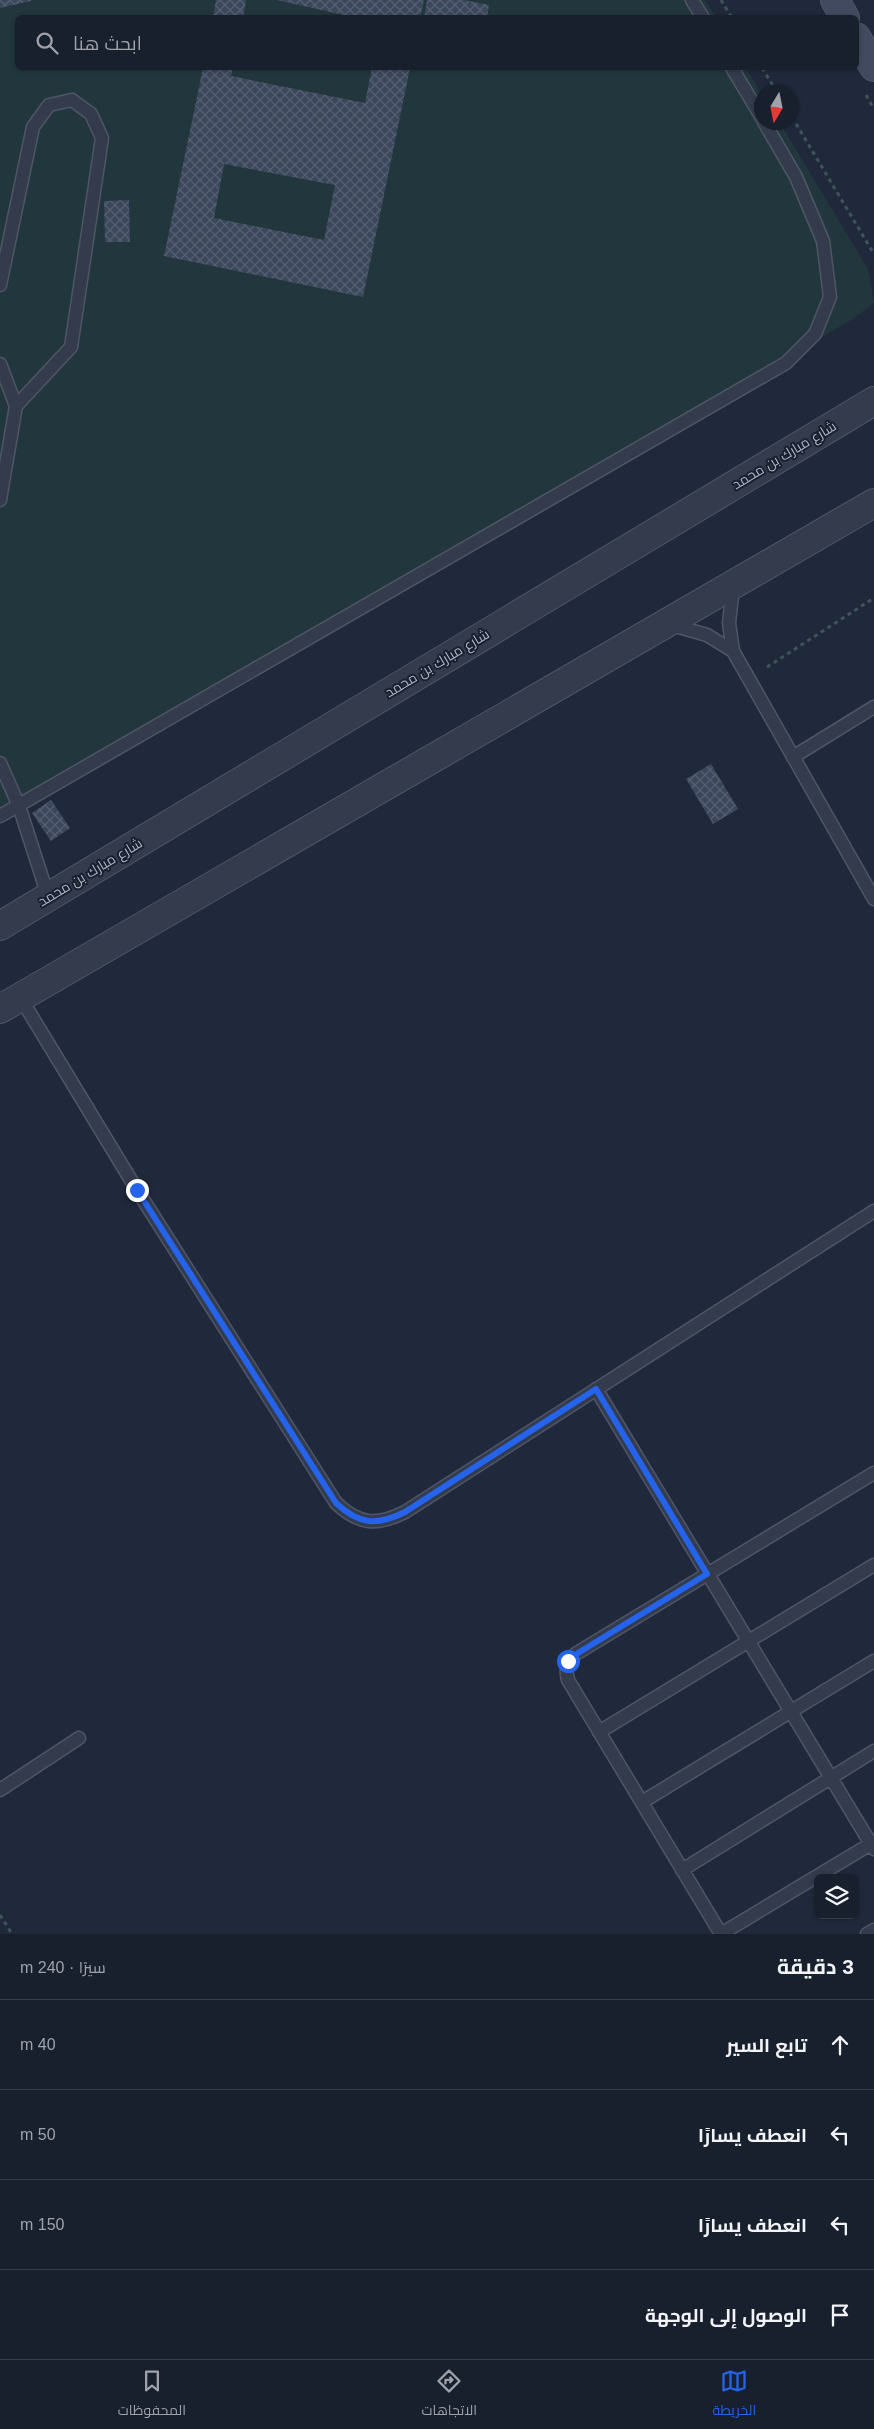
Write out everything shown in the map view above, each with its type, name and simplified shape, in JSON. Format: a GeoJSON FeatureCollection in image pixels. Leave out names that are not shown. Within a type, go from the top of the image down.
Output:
{"type":"FeatureCollection","features":[{"type":"Feature","properties":{"kind":"main road"},"geometry":{"type":"LineString","coordinates":[[835,0],[843,15]]}},
{"type":"Feature","properties":{"kind":"main road"},"geometry":{"type":"LineString","coordinates":[[859,42],[874,67]]}},
{"type":"Feature","properties":{"kind":"street","name":"شارع مبارك بن محمد"},"geometry":{"type":"LineString","coordinates":[[0,926],[874,401]]}},
{"type":"Feature","properties":{"kind":"street"},"geometry":{"type":"LineString","coordinates":[[10,1003],[874,502]]}},
{"type":"Feature","properties":{"kind":"lane"},"geometry":{"type":"LineString","coordinates":[[692,0],[700,15]]}},
{"type":"Feature","properties":{"kind":"lane"},"geometry":{"type":"LineString","coordinates":[[733,70],[754,105]]}},
{"type":"Feature","properties":{"kind":"lane"},"geometry":{"type":"LineString","coordinates":[[0,285],[34,128],[49,105],[72,100],[91,114],[102,138],[71,347],[16,406]]}},
{"type":"Feature","properties":{"kind":"lane"},"geometry":{"type":"LineString","coordinates":[[0,816],[786,363],[815,334],[830,297],[823,241],[796,177],[769,130]]}},
{"type":"Feature","properties":{"kind":"lane"},"geometry":{"type":"LineString","coordinates":[[0,364],[16,406],[0,500]]}},
{"type":"Feature","properties":{"kind":"lane"},"geometry":{"type":"LineString","coordinates":[[733,651],[729,623],[735,582]]}},
{"type":"Feature","properties":{"kind":"lane"},"geometry":{"type":"LineString","coordinates":[[663,624],[693,629],[720,641],[733,651],[874,899]]}},
{"type":"Feature","properties":{"kind":"lane"},"geometry":{"type":"LineString","coordinates":[[793,757],[874,707]]}},
{"type":"Feature","properties":{"kind":"lane"},"geometry":{"type":"LineString","coordinates":[[0,763],[19,806],[48,896]]}},
{"type":"Feature","properties":{"kind":"lane"},"geometry":{"type":"LineString","coordinates":[[10,1003],[137,1190],[336,1503],[347,1514],[361,1520],[376,1522],[391,1519],[874,1212]]}},
{"type":"Feature","properties":{"kind":"lane"},"geometry":{"type":"LineString","coordinates":[[596,1389],[707,1574],[873,1845],[721,1934],[568,1680],[566,1674],[568,1661],[578,1653],[707,1574],[874,1473]]}},
{"type":"Feature","properties":{"kind":"lane"},"geometry":{"type":"LineString","coordinates":[[599,1732],[874,1565]]}},
{"type":"Feature","properties":{"kind":"lane"},"geometry":{"type":"LineString","coordinates":[[642,1802],[874,1661]]}},
{"type":"Feature","properties":{"kind":"lane"},"geometry":{"type":"LineString","coordinates":[[0,1790],[79,1738]]}},
{"type":"Feature","properties":{"kind":"lane"},"geometry":{"type":"LineString","coordinates":[[682,1870],[874,1751]]}},
{"type":"Feature","properties":{"kind":"lane"},"geometry":{"type":"LineString","coordinates":[[867,1934],[874,1930]]}},
{"type":"Feature","properties":{"kind":"path"},"geometry":{"type":"LineString","coordinates":[[721,0],[730,15]]}},
{"type":"Feature","properties":{"kind":"path"},"geometry":{"type":"LineString","coordinates":[[763,70],[773,85]]}},
{"type":"Feature","properties":{"kind":"path"},"geometry":{"type":"LineString","coordinates":[[799,129],[874,254]]}},
{"type":"Feature","properties":{"kind":"path"},"geometry":{"type":"LineString","coordinates":[[749,678],[874,598]]}},
{"type":"Feature","properties":{"kind":"path"},"geometry":{"type":"LineString","coordinates":[[0,1915],[12,1934]]}},
{"type":"Feature","properties":{"kind":"green space"},"geometry":{"type":"Polygon","coordinates":[[[0,0],[705,0],[715,15],[15,15],[15,70],[747,70],[756,85],[754,85],[754,130],[784,130],[868,269],[874,303],[851,320],[0,814],[0,0]]]}},
{"type":"Feature","properties":{"kind":"building"},"geometry":{"type":"Polygon","coordinates":[[[0,0],[31,0],[31,1],[0,8],[0,0]]]}},
{"type":"Feature","properties":{"kind":"building"},"geometry":{"type":"Polygon","coordinates":[[[216,0],[246,0],[244,15],[214,15],[216,0]]]}},
{"type":"Feature","properties":{"kind":"building"},"geometry":{"type":"Polygon","coordinates":[[[277,0],[424,0],[421,15],[344,15],[277,0]]]}},
{"type":"Feature","properties":{"kind":"building"},"geometry":{"type":"Polygon","coordinates":[[[427,0],[464,0],[489,5],[487,15],[424,15],[427,0]]]}},
{"type":"Feature","properties":{"kind":"building"},"geometry":{"type":"Polygon","coordinates":[[[203,70],[232,70],[231,76],[365,103],[372,70],[410,70],[363,297],[164,256],[203,70]],[[224,164],[214,218],[324,240],[335,185],[224,164]]]}},
{"type":"Feature","properties":{"kind":"building"},"geometry":{"type":"Polygon","coordinates":[[[129,200],[130,242],[105,242],[104,201],[129,200]]]}},
{"type":"Feature","properties":{"kind":"building"},"geometry":{"type":"Polygon","coordinates":[[[711,764],[738,809],[713,824],[686,779],[711,764]]]}},
{"type":"Feature","properties":{"kind":"building"},"geometry":{"type":"Polygon","coordinates":[[[51,800],[70,828],[51,841],[32,813],[51,800]]]}},
{"type":"Feature","properties":{"kind":"route"},"geometry":{"type":"LineString","coordinates":[[137,1190],[336,1503],[347,1514],[361,1520],[376,1522],[391,1519],[405,1512],[596,1389],[707,1574],[572,1656],[568,1661]]}}]}
